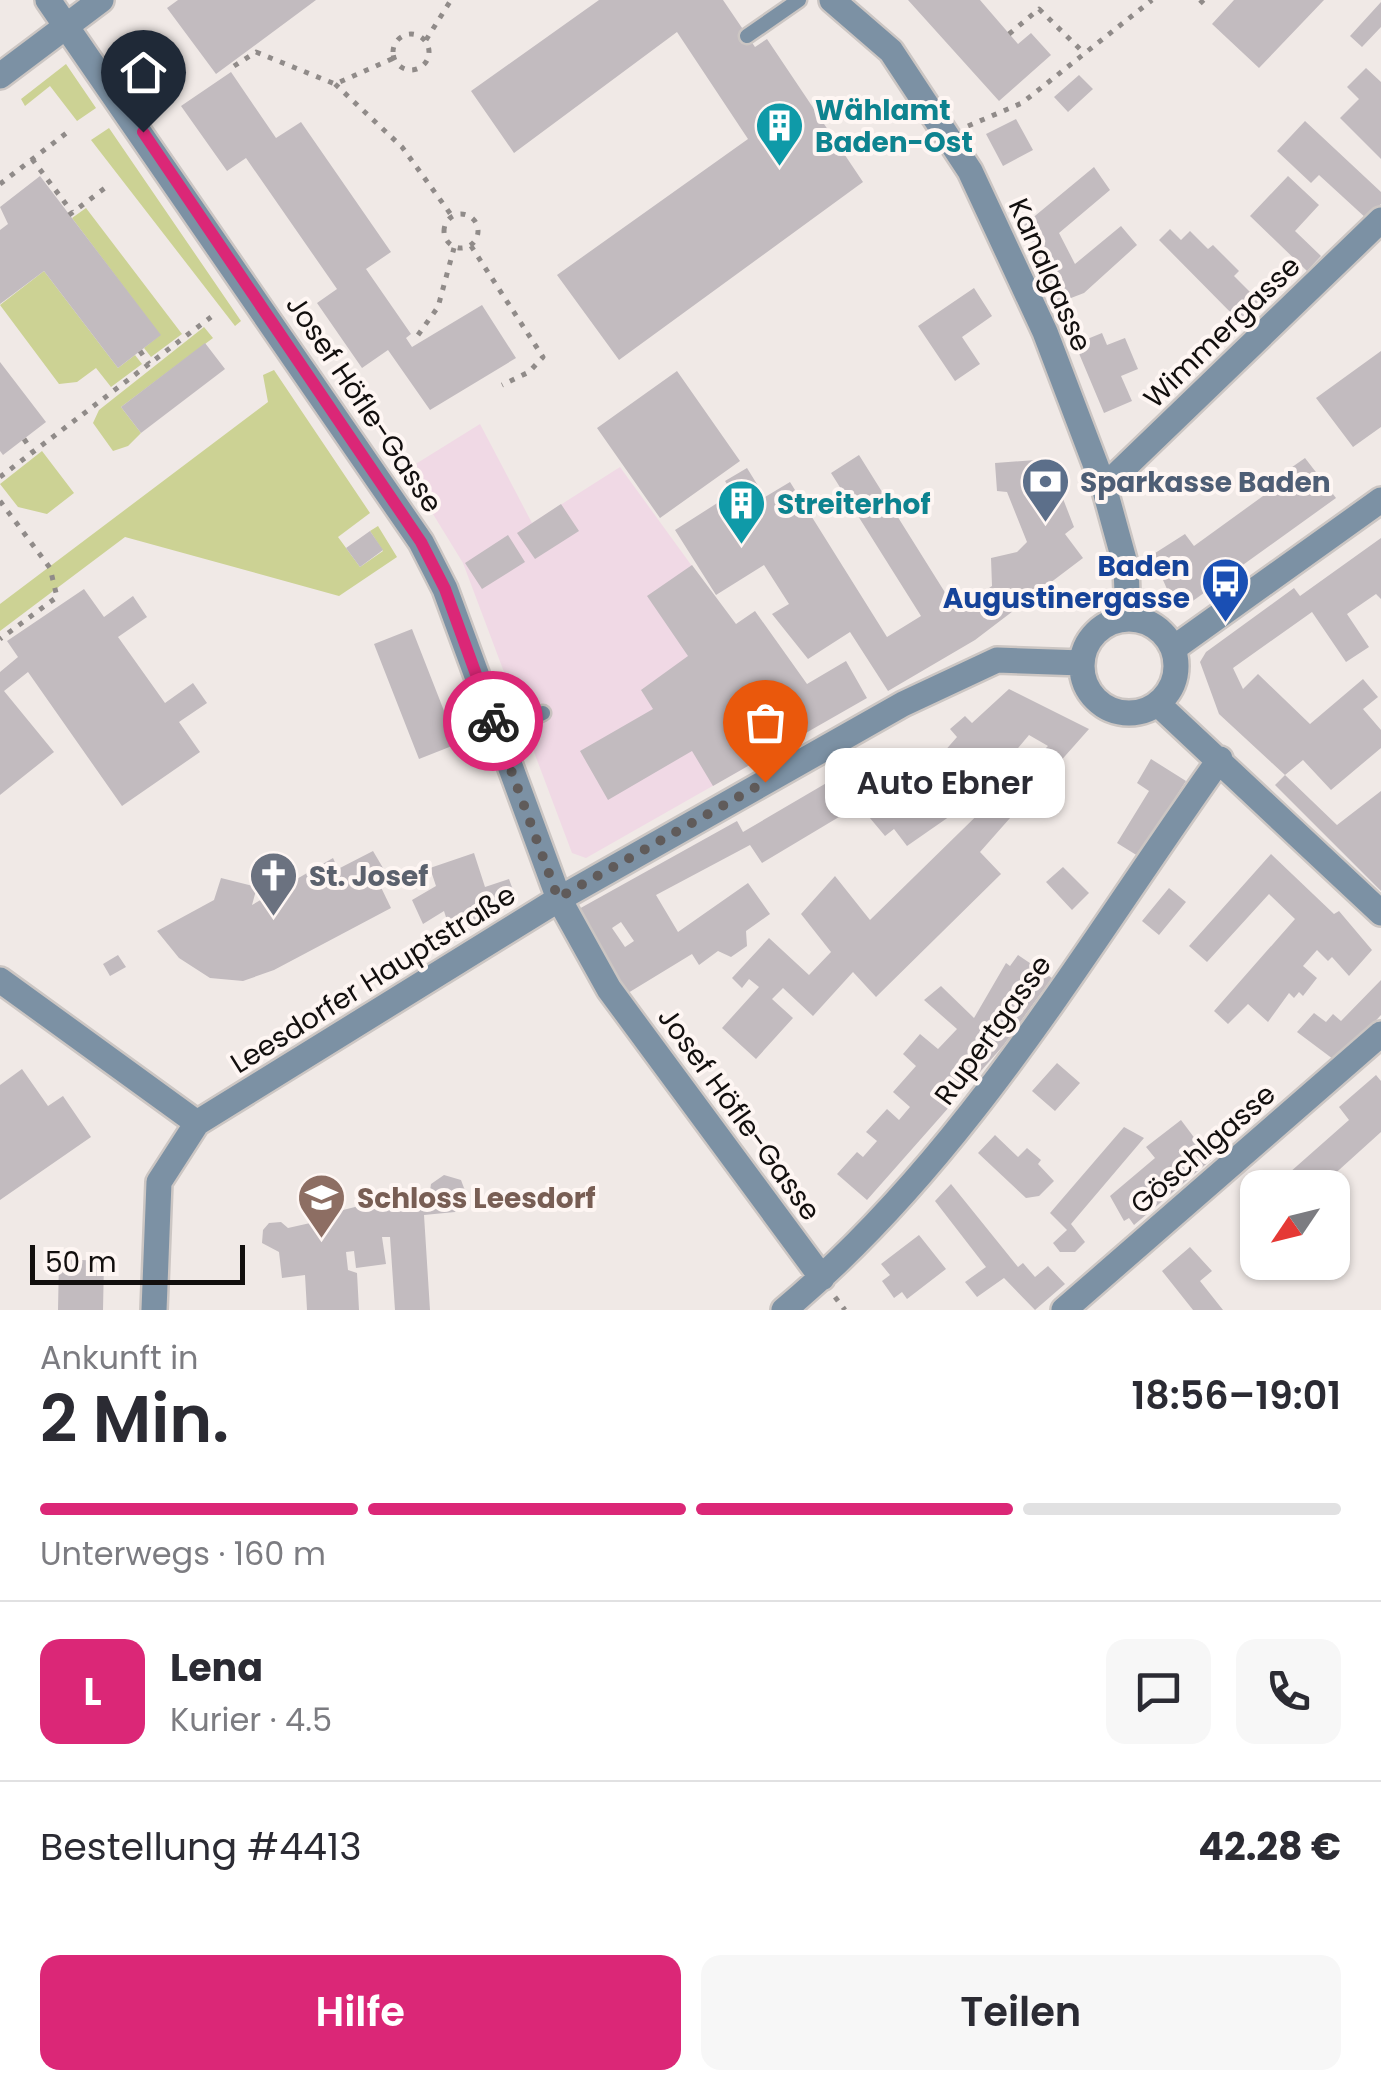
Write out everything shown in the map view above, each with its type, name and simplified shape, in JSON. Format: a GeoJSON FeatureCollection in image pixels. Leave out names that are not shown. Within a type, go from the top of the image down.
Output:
{"type":"FeatureCollection","features":[{"type":"Feature","properties":{"kind":"street","name":"Josef Höfle-Gasse"},"geometry":{"type":"LineString","coordinates":[[48,0],[421,542],[445,589],[558,898],[610,989],[822,1278]]}},
{"type":"Feature","properties":{"kind":"street"},"geometry":{"type":"LineString","coordinates":[[0,76],[101,0]]}},
{"type":"Feature","properties":{"kind":"street","name":"Kanalgasse"},"geometry":{"type":"LineString","coordinates":[[832,0],[891,51],[970,171],[1045,332],[1104,487],[1126,567],[1128,618]]}},
{"type":"Feature","properties":{"kind":"street","name":"Wimmergasse"},"geometry":{"type":"LineString","coordinates":[[1104,487],[1381,220]]}},
{"type":"Feature","properties":{"kind":"street"},"geometry":{"type":"LineString","coordinates":[[1174,648],[1381,500]]}},
{"type":"Feature","properties":{"kind":"street"},"geometry":{"type":"LineString","coordinates":[[1128,618],[1154,625],[1174,648],[1176,680],[1159,705],[1140,713],[1116,712],[1088,692],[1082,663],[1086,645],[1102,627],[1128,618]]}},
{"type":"Feature","properties":{"kind":"street","name":"Leesdorfer Hauptstraße"},"geometry":{"type":"LineString","coordinates":[[154,1310],[160,1182],[197,1123],[558,898],[903,704],[997,660],[1082,663]]}},
{"type":"Feature","properties":{"kind":"street"},"geometry":{"type":"LineString","coordinates":[[1159,705],[1381,913]]}},
{"type":"Feature","properties":{"kind":"street","name":"Rupertgasse"},"geometry":{"type":"LineString","coordinates":[[784,1310],[822,1278],[899,1199],[1006,1069],[1220,760]]}},
{"type":"Feature","properties":{"kind":"street"},"geometry":{"type":"LineString","coordinates":[[0,980],[197,1123]]}},
{"type":"Feature","properties":{"kind":"street","name":"Göschlgasse"},"geometry":{"type":"LineString","coordinates":[[1064,1310],[1381,1034]]}},
{"type":"Feature","properties":{"kind":"lane"},"geometry":{"type":"LineString","coordinates":[[747,36],[799,0]]}},
{"type":"Feature","properties":{"kind":"lane"},"geometry":{"type":"LineString","coordinates":[[498,734],[543,712]]}},
{"type":"Feature","properties":{"kind":"path"},"geometry":{"type":"LineString","coordinates":[[394,58],[408,70],[420,68],[428,58],[425,41],[451,0]]}},
{"type":"Feature","properties":{"kind":"path"},"geometry":{"type":"LineString","coordinates":[[946,134],[1022,103],[1152,0]]}},
{"type":"Feature","properties":{"kind":"path"},"geometry":{"type":"LineString","coordinates":[[1200,0],[1204,4],[1208,0]]}},
{"type":"Feature","properties":{"kind":"path"},"geometry":{"type":"LineString","coordinates":[[1009,34],[1040,8],[1084,54]]}},
{"type":"Feature","properties":{"kind":"path"},"geometry":{"type":"LineString","coordinates":[[394,58],[396,42],[405,35],[425,41]]}},
{"type":"Feature","properties":{"kind":"path"},"geometry":{"type":"LineString","coordinates":[[234,66],[256,52],[335,84],[402,147],[452,216]]}},
{"type":"Feature","properties":{"kind":"path"},"geometry":{"type":"LineString","coordinates":[[335,84],[394,58]]}},
{"type":"Feature","properties":{"kind":"path"},"geometry":{"type":"LineString","coordinates":[[0,184],[69,131]]}},
{"type":"Feature","properties":{"kind":"path"},"geometry":{"type":"LineString","coordinates":[[32,160],[71,214],[109,185]]}},
{"type":"Feature","properties":{"kind":"path"},"geometry":{"type":"LineString","coordinates":[[452,216],[464,214],[474,220],[479,231],[471,246]]}},
{"type":"Feature","properties":{"kind":"path"},"geometry":{"type":"LineString","coordinates":[[418,336],[438,307],[454,248],[444,230],[452,216]]}},
{"type":"Feature","properties":{"kind":"path"},"geometry":{"type":"LineString","coordinates":[[454,248],[471,246]]}},
{"type":"Feature","properties":{"kind":"path"},"geometry":{"type":"LineString","coordinates":[[471,246],[543,357],[529,372],[502,385]]}},
{"type":"Feature","properties":{"kind":"path"},"geometry":{"type":"LineString","coordinates":[[0,477],[211,317]]}},
{"type":"Feature","properties":{"kind":"path"},"geometry":{"type":"LineString","coordinates":[[140,351],[149,364]]}},
{"type":"Feature","properties":{"kind":"path"},"geometry":{"type":"LineString","coordinates":[[24,439],[33,452]]}},
{"type":"Feature","properties":{"kind":"path"},"geometry":{"type":"LineString","coordinates":[[0,501],[50,568],[58,598],[0,639]]}},
{"type":"Feature","properties":{"kind":"shaded area"},"geometry":{"type":"Polygon","coordinates":[[[480,424],[532,523],[620,467],[811,730],[586,858],[572,853],[463,563],[406,470],[480,424]]]}},
{"type":"Feature","properties":{"kind":"green space"},"geometry":{"type":"Polygon","coordinates":[[[66,64],[96,108],[77,121],[50,86],[25,106],[21,99],[66,64]]]}},
{"type":"Feature","properties":{"kind":"green space"},"geometry":{"type":"Polygon","coordinates":[[[109,128],[241,321],[235,326],[91,140],[109,128]]]}},
{"type":"Feature","properties":{"kind":"green space"},"geometry":{"type":"Polygon","coordinates":[[[86,208],[182,334],[151,357],[144,348],[160,335],[72,218],[86,208]]]}},
{"type":"Feature","properties":{"kind":"green space"},"geometry":{"type":"Polygon","coordinates":[[[44,271],[118,368],[135,355],[142,364],[111,387],[96,368],[77,382],[59,384],[0,305],[44,271]]]}},
{"type":"Feature","properties":{"kind":"green space"},"geometry":{"type":"Polygon","coordinates":[[[204,327],[213,338],[121,407],[141,433],[128,446],[113,451],[93,423],[99,410],[204,327]]]}},
{"type":"Feature","properties":{"kind":"green space"},"geometry":{"type":"Polygon","coordinates":[[[274,370],[370,513],[338,537],[360,567],[383,551],[370,531],[378,526],[397,557],[339,596],[125,537],[0,631],[0,604],[268,402],[263,375],[274,370]]]}},
{"type":"Feature","properties":{"kind":"green space"},"geometry":{"type":"Polygon","coordinates":[[[42,451],[74,493],[47,514],[18,507],[0,484],[42,451]]]}},
{"type":"Feature","properties":{"kind":"building"},"geometry":{"type":"Polygon","coordinates":[[[178,0],[316,0],[216,74],[167,8],[178,0]]]}},
{"type":"Feature","properties":{"kind":"building","name":"Wählamt Baden-Ost"},"geometry":{"type":"Polygon","coordinates":[[[599,0],[723,0],[755,47],[767,39],[863,182],[619,360],[557,275],[748,139],[677,32],[514,153],[471,91],[599,0]]]}},
{"type":"Feature","properties":{"kind":"building"},"geometry":{"type":"Polygon","coordinates":[[[908,0],[980,0],[1018,44],[1031,33],[1051,55],[999,101],[908,0]]]}},
{"type":"Feature","properties":{"kind":"building"},"geometry":{"type":"Polygon","coordinates":[[[1234,0],[1324,0],[1259,68],[1212,24],[1234,0]]]}},
{"type":"Feature","properties":{"kind":"building"},"geometry":{"type":"Polygon","coordinates":[[[1381,2],[1381,27],[1362,47],[1350,36],[1381,2]]]}},
{"type":"Feature","properties":{"kind":"building"},"geometry":{"type":"Polygon","coordinates":[[[1366,68],[1381,82],[1381,159],[1340,118],[1359,99],[1347,87],[1366,68]]]}},
{"type":"Feature","properties":{"kind":"building"},"geometry":{"type":"Polygon","coordinates":[[[231,72],[276,138],[301,122],[391,252],[366,269],[411,334],[406,338],[412,347],[482,305],[516,358],[430,410],[388,350],[362,368],[317,303],[337,289],[246,158],[227,171],[181,106],[231,72]]]}},
{"type":"Feature","properties":{"kind":"building"},"geometry":{"type":"Polygon","coordinates":[[[1079,75],[1093,89],[1068,112],[1054,97],[1079,75]]]}},
{"type":"Feature","properties":{"kind":"building"},"geometry":{"type":"Polygon","coordinates":[[[1016,119],[1033,150],[1003,166],[986,134],[1016,119]]]}},
{"type":"Feature","properties":{"kind":"building"},"geometry":{"type":"Polygon","coordinates":[[[1305,121],[1381,192],[1381,204],[1367,219],[1319,175],[1311,183],[1277,151],[1305,121]]]}},
{"type":"Feature","properties":{"kind":"building"},"geometry":{"type":"Polygon","coordinates":[[[1094,167],[1110,190],[1059,233],[1075,264],[1121,226],[1137,245],[1084,293],[1058,303],[1024,225],[1094,167]]]}},
{"type":"Feature","properties":{"kind":"building"},"geometry":{"type":"Polygon","coordinates":[[[40,176],[161,335],[118,368],[44,271],[0,304],[0,230],[8,224],[0,207],[40,176]]]}},
{"type":"Feature","properties":{"kind":"building"},"geometry":{"type":"Polygon","coordinates":[[[1288,176],[1319,205],[1295,231],[1321,256],[1307,271],[1250,216],[1288,176]]]}},
{"type":"Feature","properties":{"kind":"building"},"geometry":{"type":"Polygon","coordinates":[[[1170,229],[1181,240],[1190,231],[1208,249],[1213,245],[1239,271],[1234,276],[1262,304],[1242,324],[1159,240],[1170,229]]]}},
{"type":"Feature","properties":{"kind":"building"},"geometry":{"type":"Polygon","coordinates":[[[974,288],[992,316],[962,337],[980,364],[955,381],[918,326],[974,288]]]}},
{"type":"Feature","properties":{"kind":"building"},"geometry":{"type":"Polygon","coordinates":[[[1102,333],[1107,345],[1125,338],[1138,369],[1121,376],[1132,401],[1104,413],[1075,344],[1102,333]]]}},
{"type":"Feature","properties":{"kind":"building"},"geometry":{"type":"Polygon","coordinates":[[[205,343],[225,369],[141,433],[121,407],[205,343]]]}},
{"type":"Feature","properties":{"kind":"building"},"geometry":{"type":"Polygon","coordinates":[[[1381,351],[1381,427],[1353,447],[1316,398],[1381,351]]]}},
{"type":"Feature","properties":{"kind":"building"},"geometry":{"type":"Polygon","coordinates":[[[0,362],[46,422],[3,455],[0,451],[0,362]]]}},
{"type":"Feature","properties":{"kind":"building"},"geometry":{"type":"Polygon","coordinates":[[[677,371],[740,461],[660,518],[597,428],[677,371]]]}},
{"type":"Feature","properties":{"kind":"building"},"geometry":{"type":"Polygon","coordinates":[[[859,455],[956,610],[992,586],[991,558],[1017,552],[1027,542],[1007,492],[997,491],[995,463],[1048,459],[1049,492],[1060,491],[1074,527],[1065,534],[1083,558],[975,640],[888,691],[850,632],[808,659],[772,614],[789,604],[764,565],[716,595],[675,530],[733,493],[725,481],[747,468],[765,497],[790,482],[887,637],[921,616],[831,473],[859,455]]]}},
{"type":"Feature","properties":{"kind":"building"},"geometry":{"type":"Polygon","coordinates":[[[1305,458],[1336,498],[1183,608],[1174,605],[1152,555],[1185,534],[1194,546],[1281,483],[1278,477],[1305,458]]]}},
{"type":"Feature","properties":{"kind":"building"},"geometry":{"type":"Polygon","coordinates":[[[561,504],[579,531],[535,559],[517,533],[561,504]]]}},
{"type":"Feature","properties":{"kind":"building"},"geometry":{"type":"Polygon","coordinates":[[[370,531],[383,550],[360,567],[346,548],[370,531]]]}},
{"type":"Feature","properties":{"kind":"building"},"geometry":{"type":"Polygon","coordinates":[[[508,535],[525,562],[482,589],[465,563],[508,535]]]}},
{"type":"Feature","properties":{"kind":"building"},"geometry":{"type":"Polygon","coordinates":[[[1381,538],[1381,599],[1376,594],[1347,614],[1369,647],[1346,662],[1312,612],[1233,668],[1243,689],[1258,674],[1310,724],[1363,679],[1378,697],[1363,709],[1381,730],[1381,748],[1331,790],[1303,760],[1285,775],[1219,714],[1200,662],[1206,652],[1294,588],[1300,596],[1381,538]]]}},
{"type":"Feature","properties":{"kind":"building"},"geometry":{"type":"Polygon","coordinates":[[[692,565],[736,624],[755,611],[807,684],[846,661],[867,698],[713,786],[692,751],[608,800],[580,751],[653,709],[641,690],[688,656],[647,596],[692,565]]]}},
{"type":"Feature","properties":{"kind":"building"},"geometry":{"type":"Polygon","coordinates":[[[84,589],[104,617],[133,596],[147,617],[118,637],[165,703],[193,683],[207,703],[179,722],[200,752],[122,806],[28,672],[4,691],[54,752],[0,795],[0,672],[18,657],[7,641],[84,589]]]}},
{"type":"Feature","properties":{"kind":"building"},"geometry":{"type":"Polygon","coordinates":[[[412,629],[457,744],[419,759],[374,644],[412,629]]]}},
{"type":"Feature","properties":{"kind":"building"},"geometry":{"type":"Polygon","coordinates":[[[1009,689],[1089,729],[980,852],[1001,874],[876,997],[853,972],[813,1016],[783,988],[772,999],[793,1018],[756,1059],[722,1028],[759,987],[749,979],[742,988],[732,978],[769,938],[809,975],[831,952],[801,914],[835,876],[870,920],[1048,746],[1029,735],[976,798],[907,846],[894,829],[885,836],[859,805],[762,863],[750,845],[656,895],[678,932],[748,883],[770,914],[746,931],[747,946],[731,957],[718,951],[699,965],[692,954],[628,993],[577,910],[737,821],[743,832],[876,754],[897,787],[943,753],[957,737],[950,729],[965,716],[972,723],[1009,689]],[[621,922],[612,928],[625,947],[634,941],[621,922]]]}},
{"type":"Feature","properties":{"kind":"building"},"geometry":{"type":"Polygon","coordinates":[[[1151,759],[1186,781],[1138,856],[1117,843],[1149,791],[1137,783],[1151,759]]]}},
{"type":"Feature","properties":{"kind":"building"},"geometry":{"type":"Polygon","coordinates":[[[1285,775],[1337,825],[1381,791],[1381,891],[1275,785],[1285,775]]]}},
{"type":"Feature","properties":{"kind":"building","name":"St. Josef"},"geometry":{"type":"Polygon","coordinates":[[[373,851],[386,873],[377,879],[391,908],[274,970],[243,981],[210,978],[179,958],[157,931],[214,900],[221,878],[257,887],[252,905],[333,858],[338,869],[373,851]]]}},
{"type":"Feature","properties":{"kind":"building"},"geometry":{"type":"Polygon","coordinates":[[[474,853],[485,887],[509,879],[517,901],[453,939],[444,911],[423,924],[412,900],[436,886],[430,868],[474,853]]]}},
{"type":"Feature","properties":{"kind":"building"},"geometry":{"type":"Polygon","coordinates":[[[1271,854],[1334,914],[1339,911],[1372,950],[1349,976],[1332,957],[1328,961],[1317,950],[1303,966],[1317,978],[1303,996],[1299,992],[1294,998],[1289,993],[1268,1022],[1248,1004],[1228,1024],[1214,1011],[1295,919],[1269,894],[1207,962],[1189,946],[1271,854]]]}},
{"type":"Feature","properties":{"kind":"building"},"geometry":{"type":"Polygon","coordinates":[[[1063,867],[1089,893],[1072,910],[1046,882],[1063,867]]]}},
{"type":"Feature","properties":{"kind":"building"},"geometry":{"type":"Polygon","coordinates":[[[1169,888],[1186,902],[1159,935],[1142,921],[1169,888]]]}},
{"type":"Feature","properties":{"kind":"building"},"geometry":{"type":"Polygon","coordinates":[[[118,955],[126,967],[110,976],[103,964],[118,955]]]}},
{"type":"Feature","properties":{"kind":"building"},"geometry":{"type":"Polygon","coordinates":[[[1018,955],[1052,978],[1003,1046],[867,1200],[837,1174],[857,1152],[863,1157],[877,1141],[866,1132],[887,1109],[899,1120],[910,1107],[893,1092],[916,1066],[903,1054],[920,1034],[938,1049],[957,1029],[924,1000],[941,986],[974,1018],[1006,963],[1010,966],[1018,955]]]}},
{"type":"Feature","properties":{"kind":"building"},"geometry":{"type":"Polygon","coordinates":[[[1381,980],[1381,1015],[1337,1062],[1297,1032],[1314,1013],[1326,1022],[1333,1014],[1341,1021],[1381,980]]]}},
{"type":"Feature","properties":{"kind":"building"},"geometry":{"type":"Polygon","coordinates":[[[1057,1063],[1080,1083],[1055,1111],[1032,1091],[1057,1063]]]}},
{"type":"Feature","properties":{"kind":"building"},"geometry":{"type":"Polygon","coordinates":[[[22,1069],[48,1106],[63,1096],[91,1137],[0,1200],[0,1085],[22,1069]]]}},
{"type":"Feature","properties":{"kind":"building"},"geometry":{"type":"Polygon","coordinates":[[[1376,1075],[1381,1081],[1381,1132],[1339,1170],[1292,1170],[1349,1120],[1339,1107],[1376,1075]]]}},
{"type":"Feature","properties":{"kind":"building"},"geometry":{"type":"Polygon","coordinates":[[[1181,1120],[1211,1160],[1134,1225],[1129,1218],[1124,1221],[1110,1196],[1155,1158],[1146,1147],[1181,1120]]]}},
{"type":"Feature","properties":{"kind":"building"},"geometry":{"type":"Polygon","coordinates":[[[1124,1127],[1144,1138],[1071,1224],[1085,1242],[1075,1252],[1060,1252],[1053,1243],[1067,1230],[1050,1213],[1124,1127]]]}},
{"type":"Feature","properties":{"kind":"building"},"geometry":{"type":"Polygon","coordinates":[[[995,1135],[1018,1157],[1027,1148],[1041,1160],[1038,1164],[1054,1181],[1039,1196],[1026,1198],[978,1153],[995,1135]]]}},
{"type":"Feature","properties":{"kind":"building","name":"Schloss Leesdorf"},"geometry":{"type":"Polygon","coordinates":[[[444,1175],[461,1180],[467,1196],[455,1212],[424,1215],[430,1310],[395,1310],[390,1237],[382,1237],[386,1264],[356,1268],[354,1251],[346,1252],[348,1270],[357,1273],[359,1310],[307,1310],[305,1275],[282,1278],[279,1252],[262,1243],[263,1230],[269,1223],[281,1222],[288,1228],[337,1217],[335,1212],[363,1205],[364,1211],[429,1197],[431,1184],[444,1175]]]}},
{"type":"Feature","properties":{"kind":"building"},"geometry":{"type":"Polygon","coordinates":[[[951,1184],[1018,1267],[1023,1263],[1035,1277],[1048,1266],[1065,1284],[1035,1310],[1004,1278],[977,1297],[965,1282],[986,1267],[935,1201],[951,1184]]]}},
{"type":"Feature","properties":{"kind":"building"},"geometry":{"type":"Polygon","coordinates":[[[919,1235],[946,1269],[907,1299],[902,1292],[894,1298],[882,1281],[890,1275],[881,1264],[919,1235]]]}},
{"type":"Feature","properties":{"kind":"building"},"geometry":{"type":"Polygon","coordinates":[[[1190,1247],[1212,1271],[1200,1281],[1223,1310],[1193,1310],[1162,1271],[1190,1247]]]}},
{"type":"Feature","properties":{"kind":"building"},"geometry":{"type":"Polygon","coordinates":[[[59,1259],[104,1261],[103,1310],[58,1310],[59,1259]]]}},
{"type":"Feature","properties":{"kind":"way so far"},"geometry":{"type":"LineString","coordinates":[[493,721],[558,898],[765,782]]}},
{"type":"Feature","properties":{"kind":"place","name":"Wählamt Baden-Ost"},"geometry":{"type":"Point","coordinates":[780,168]}},
{"type":"Feature","properties":{"kind":"place","name":"Sparkasse Baden"},"geometry":{"type":"Point","coordinates":[1045,524]}},
{"type":"Feature","properties":{"kind":"place","name":"Streiterhof"},"geometry":{"type":"Point","coordinates":[742,546]}},
{"type":"Feature","properties":{"kind":"place","name":"Baden Augustinergasse"},"geometry":{"type":"Point","coordinates":[1225,624]}},
{"type":"Feature","properties":{"kind":"place","name":"Auto Ebner"},"geometry":{"type":"Point","coordinates":[765,782]}},
{"type":"Feature","properties":{"kind":"place","name":"St. Josef"},"geometry":{"type":"Point","coordinates":[274,918]}},
{"type":"Feature","properties":{"kind":"place","name":"Schloss Leesdorf"},"geometry":{"type":"Point","coordinates":[322,1240]}},
{"type":"Feature","properties":{"kind":"route"},"geometry":{"type":"LineString","coordinates":[[143,132],[421,542],[445,589],[493,721]]}}]}
